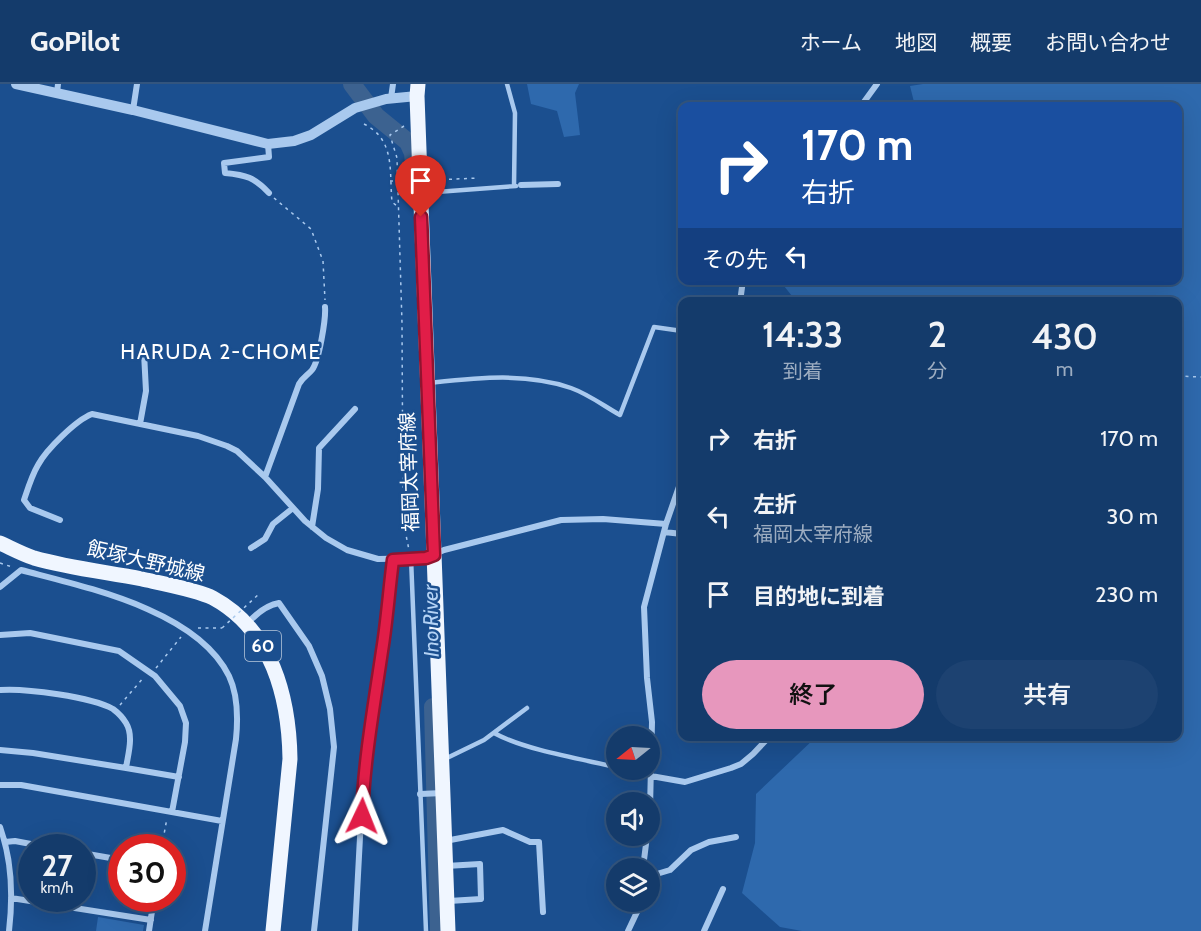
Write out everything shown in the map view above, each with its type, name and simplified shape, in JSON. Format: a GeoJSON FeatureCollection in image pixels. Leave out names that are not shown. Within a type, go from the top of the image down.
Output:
{"type":"FeatureCollection","features":[{"type":"Feature","properties":{"kind":"main road","name":"福岡太宰府線"},"geometry":{"type":"LineString","coordinates":[[418,90],[441,793],[448,931]]}},
{"type":"Feature","properties":{"kind":"main road","name":"飯塚大野城線"},"geometry":{"type":"LineString","coordinates":[[0,543],[33,558],[162,583],[212,597],[247,624],[267,653],[279,681],[290,734],[290,759],[273,931]]}},
{"type":"Feature","properties":{"kind":"street"},"geometry":{"type":"LineString","coordinates":[[16,84],[58,89],[268,144],[294,141],[311,135],[356,108],[418,90]]}},
{"type":"Feature","properties":{"kind":"street"},"geometry":{"type":"LineString","coordinates":[[133,110],[137,84]]}},
{"type":"Feature","properties":{"kind":"street"},"geometry":{"type":"LineString","coordinates":[[391,98],[393,84]]}},
{"type":"Feature","properties":{"kind":"street"},"geometry":{"type":"LineString","coordinates":[[864,102],[877,84]]}},
{"type":"Feature","properties":{"kind":"street"},"geometry":{"type":"LineString","coordinates":[[268,144],[269,157],[224,163],[225,173],[245,175],[260,183],[269,193]]}},
{"type":"Feature","properties":{"kind":"street"},"geometry":{"type":"LineString","coordinates":[[518,186],[558,184]]}},
{"type":"Feature","properties":{"kind":"street"},"geometry":{"type":"LineString","coordinates":[[265,477],[299,384],[316,362],[326,316],[325,307]]}},
{"type":"Feature","properties":{"kind":"street"},"geometry":{"type":"LineString","coordinates":[[140,424],[146,391],[144,352]]}},
{"type":"Feature","properties":{"kind":"street"},"geometry":{"type":"LineString","coordinates":[[312,527],[318,489],[318,448],[355,409]]}},
{"type":"Feature","properties":{"kind":"street"},"geometry":{"type":"LineString","coordinates":[[60,520],[30,508],[24,500],[37,466],[44,456],[81,420],[92,414],[198,436],[237,451],[312,527],[326,538],[346,550],[378,559],[426,558],[444,550],[561,520],[603,519],[666,524]]}},
{"type":"Feature","properties":{"kind":"street"},"geometry":{"type":"LineString","coordinates":[[652,726],[644,607],[666,524],[678,490]]}},
{"type":"Feature","properties":{"kind":"street"},"geometry":{"type":"LineString","coordinates":[[251,548],[265,539],[273,524],[293,508]]}},
{"type":"Feature","properties":{"kind":"street"},"geometry":{"type":"LineString","coordinates":[[664,532],[678,534]]}},
{"type":"Feature","properties":{"kind":"street"},"geometry":{"type":"LineString","coordinates":[[355,931],[363,781],[393,560]]}},
{"type":"Feature","properties":{"kind":"street"},"geometry":{"type":"LineString","coordinates":[[0,587],[21,570],[115,596],[150,610],[186,631],[206,646],[230,677],[238,716],[234,762],[222,821],[205,931]]}},
{"type":"Feature","properties":{"kind":"street"},"geometry":{"type":"LineString","coordinates":[[247,624],[266,608],[279,603],[309,646],[327,691],[334,747],[314,931]]}},
{"type":"Feature","properties":{"kind":"street"},"geometry":{"type":"LineString","coordinates":[[0,635],[30,633],[120,651],[151,673],[170,692],[180,706],[186,723],[179,777],[170,812]]}},
{"type":"Feature","properties":{"kind":"street"},"geometry":{"type":"LineString","coordinates":[[0,690],[17,688],[47,693],[99,703],[115,710],[127,724],[130,740],[126,768]]}},
{"type":"Feature","properties":{"kind":"street"},"geometry":{"type":"LineString","coordinates":[[660,778],[685,782],[731,768],[741,764],[765,741]]}},
{"type":"Feature","properties":{"kind":"street"},"geometry":{"type":"LineString","coordinates":[[0,750],[33,753],[179,777]]}},
{"type":"Feature","properties":{"kind":"street"},"geometry":{"type":"LineString","coordinates":[[0,785],[21,785],[222,821]]}},
{"type":"Feature","properties":{"kind":"street"},"geometry":{"type":"LineString","coordinates":[[420,794],[441,793]]}},
{"type":"Feature","properties":{"kind":"street"},"geometry":{"type":"LineString","coordinates":[[0,827],[10,872],[9,931]]}},
{"type":"Feature","properties":{"kind":"street"},"geometry":{"type":"LineString","coordinates":[[444,841],[503,830],[530,842],[539,842],[543,912]]}},
{"type":"Feature","properties":{"kind":"street"},"geometry":{"type":"LineString","coordinates":[[660,873],[670,870],[691,850],[710,842],[736,837]]}},
{"type":"Feature","properties":{"kind":"street"},"geometry":{"type":"LineString","coordinates":[[5,842],[18,842]]}},
{"type":"Feature","properties":{"kind":"street"},"geometry":{"type":"LineString","coordinates":[[445,866],[480,864],[481,899],[447,901]]}},
{"type":"Feature","properties":{"kind":"street"},"geometry":{"type":"LineString","coordinates":[[704,931],[723,888]]}},
{"type":"Feature","properties":{"kind":"street"},"geometry":{"type":"LineString","coordinates":[[11,898],[150,920]]}},
{"type":"Feature","properties":{"kind":"street"},"geometry":{"type":"LineString","coordinates":[[149,931],[151,912]]}},
{"type":"Feature","properties":{"kind":"street"},"geometry":{"type":"LineString","coordinates":[[628,931],[637,912]]}},
{"type":"Feature","properties":{"kind":"lane"},"geometry":{"type":"LineString","coordinates":[[420,193],[518,186],[515,113],[507,84]]}},
{"type":"Feature","properties":{"kind":"lane"},"geometry":{"type":"LineString","coordinates":[[427,383],[479,377],[538,380],[572,389],[620,415],[654,327],[678,330]]}},
{"type":"Feature","properties":{"kind":"lane"},"geometry":{"type":"LineString","coordinates":[[411,558],[426,931]]}},
{"type":"Feature","properties":{"kind":"lane"},"geometry":{"type":"LineString","coordinates":[[441,758],[450,757],[494,733],[527,708]]}},
{"type":"Feature","properties":{"kind":"lane"},"geometry":{"type":"LineString","coordinates":[[494,733],[531,746],[606,765]]}},
{"type":"Feature","properties":{"kind":"path"},"geometry":{"type":"LineString","coordinates":[[409,123],[390,135],[396,158],[402,323],[403,520],[411,558]]}},
{"type":"Feature","properties":{"kind":"path"},"geometry":{"type":"LineString","coordinates":[[364,124],[374,129],[387,149],[390,158],[392,202],[398,206]]}},
{"type":"Feature","properties":{"kind":"path"},"geometry":{"type":"LineString","coordinates":[[390,181],[479,178]]}},
{"type":"Feature","properties":{"kind":"path"},"geometry":{"type":"LineString","coordinates":[[269,193],[311,229],[323,261],[325,307]]}},
{"type":"Feature","properties":{"kind":"path"},"geometry":{"type":"LineString","coordinates":[[1182,376],[1201,377]]}},
{"type":"Feature","properties":{"kind":"path"},"geometry":{"type":"LineString","coordinates":[[0,563],[21,570]]}},
{"type":"Feature","properties":{"kind":"path"},"geometry":{"type":"LineString","coordinates":[[115,710],[151,673],[186,631],[199,628],[222,628],[259,594]]}},
{"type":"Feature","properties":{"kind":"path"},"geometry":{"type":"LineString","coordinates":[[165,834],[170,812]]}},
{"type":"Feature","properties":{"kind":"shaded area"},"geometry":{"type":"Polygon","coordinates":[[[527,84],[579,84],[575,93],[580,135],[564,137],[557,111],[531,104],[527,84]]]}},
{"type":"Feature","properties":{"kind":"shaded area"},"geometry":{"type":"Polygon","coordinates":[[[923,84],[1201,84],[1201,931],[802,931],[780,927],[742,893],[755,843],[756,794],[812,741],[1182,741],[1182,297],[793,297],[783,285],[1182,285],[1182,102],[914,102],[910,86],[923,84]]]}},
{"type":"Feature","properties":{"kind":"shaded area"},"geometry":{"type":"Polygon","coordinates":[[[98,917],[144,925],[143,931],[96,931],[98,917]]]}},
{"type":"Feature","properties":{"kind":"waterway","name":"Ino River"},"geometry":{"type":"LineString","coordinates":[[352,84],[376,116],[408,142],[413,153],[415,175]]}},
{"type":"Feature","properties":{"kind":"waterway","name":"Ino River"},"geometry":{"type":"LineString","coordinates":[[433,707],[439,931]]}},
{"type":"Feature","properties":{"kind":"district","name":"HARUDA 2-CHOME"},"geometry":{"type":"Point","coordinates":[221,352]}},
{"type":"Feature","properties":{"kind":"route"},"geometry":{"type":"LineString","coordinates":[[362,816],[363,781],[370,720],[382,652],[393,560],[426,558],[434,555],[421,217]]}}]}
